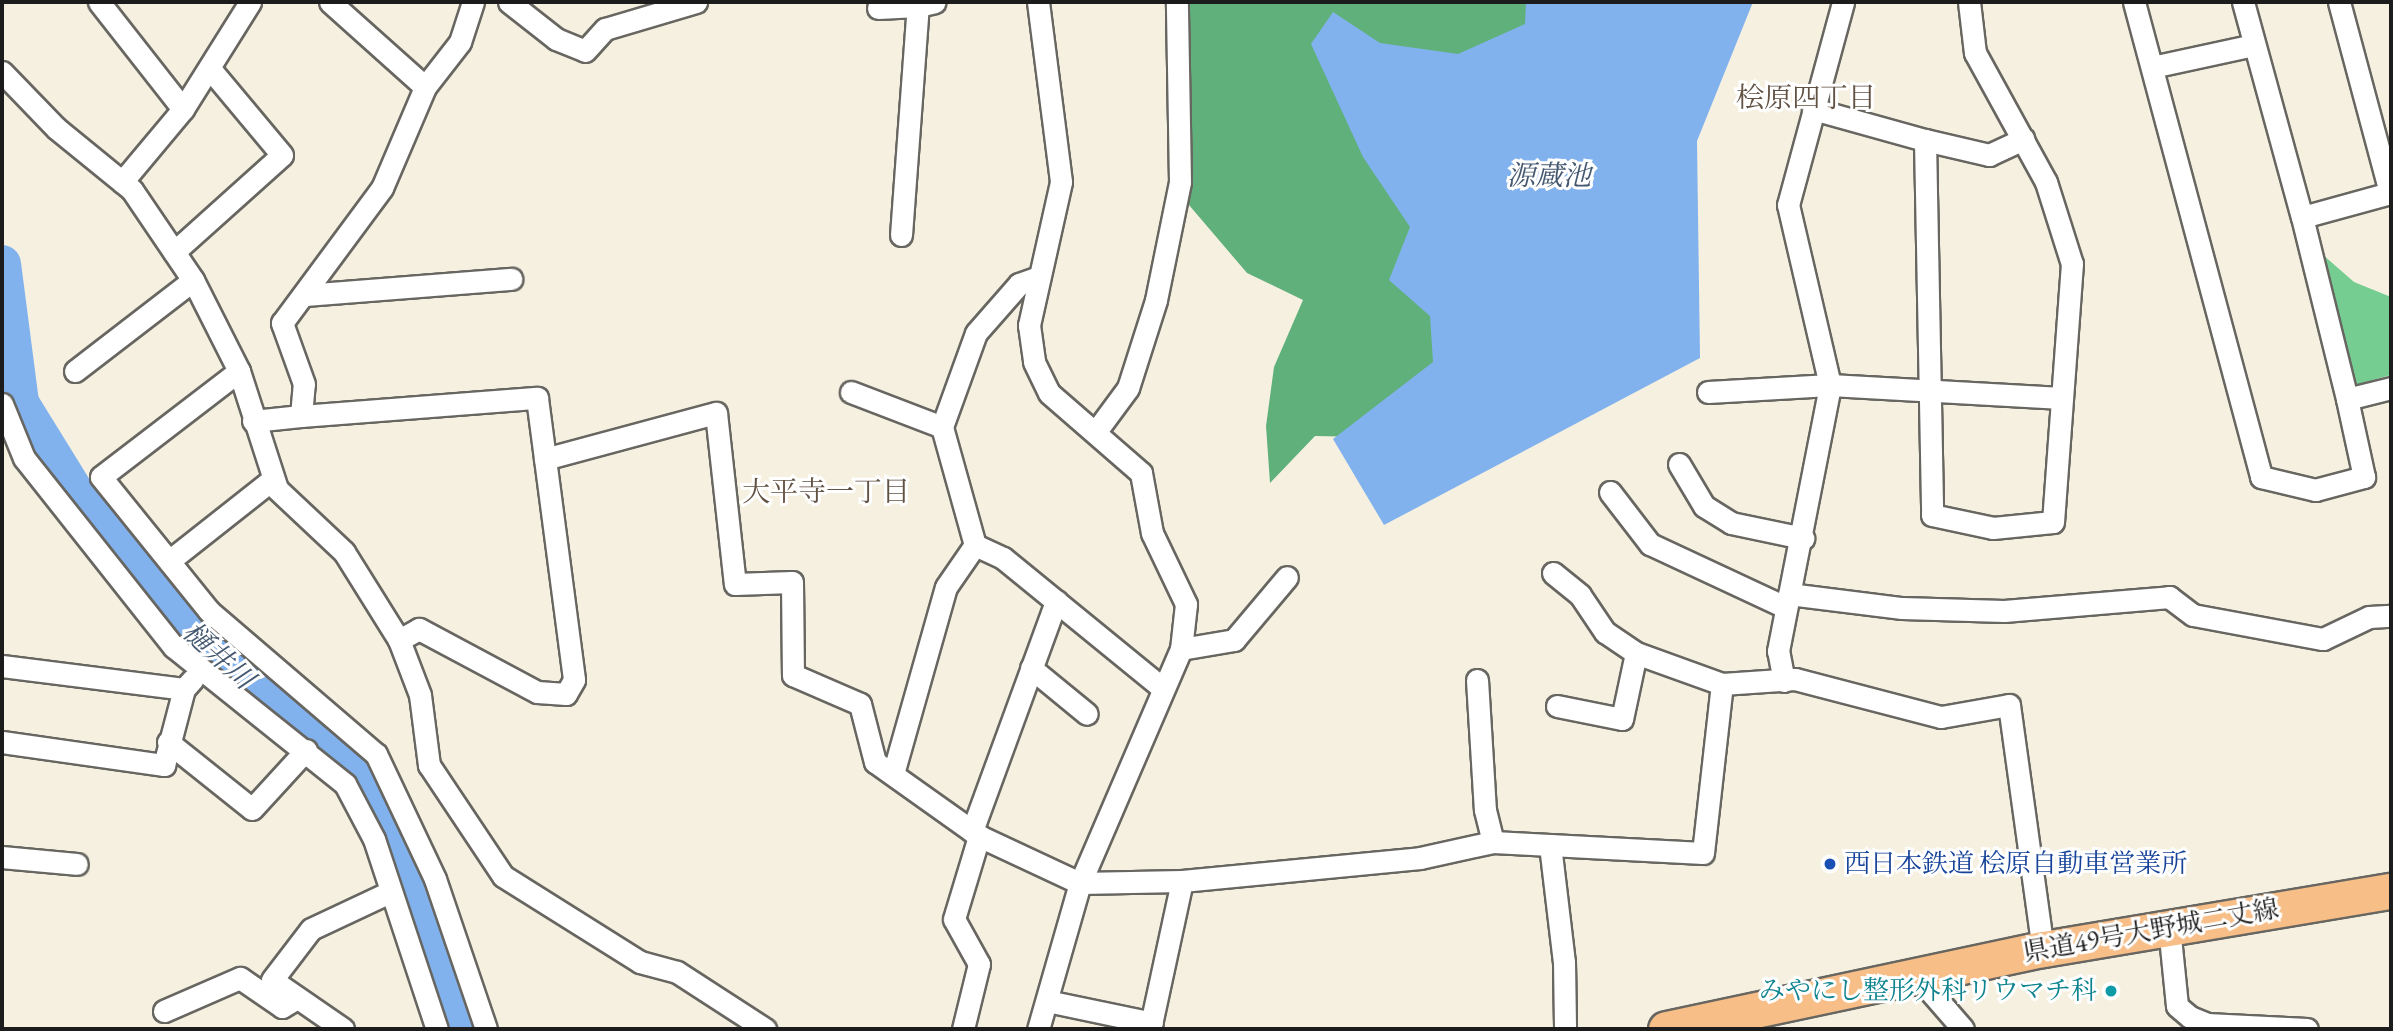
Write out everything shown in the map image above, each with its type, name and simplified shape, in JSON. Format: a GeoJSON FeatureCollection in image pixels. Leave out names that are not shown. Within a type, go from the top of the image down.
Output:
{"type":"FeatureCollection","features":[{"type":"Feature","properties":{"kind":"main road","name":"県道49号大野城二丈線"},"geometry":{"type":"LineString","coordinates":[[1682,1027],[2043,948],[2391,891]]}},
{"type":"Feature","properties":{"kind":"street"},"geometry":{"type":"LineString","coordinates":[[99,2],[183,109]]}},
{"type":"Feature","properties":{"kind":"street"},"geometry":{"type":"LineString","coordinates":[[122,182],[183,109],[250,2]]}},
{"type":"Feature","properties":{"kind":"street"},"geometry":{"type":"LineString","coordinates":[[330,2],[425,87]]}},
{"type":"Feature","properties":{"kind":"street"},"geometry":{"type":"LineString","coordinates":[[301,416],[304,384],[282,323],[306,295],[382,188],[425,87],[460,41],[473,2]]}},
{"type":"Feature","properties":{"kind":"street"},"geometry":{"type":"LineString","coordinates":[[509,2],[556,39],[585,51],[605,29],[696,2]]}},
{"type":"Feature","properties":{"kind":"street"},"geometry":{"type":"LineString","coordinates":[[1038,2],[1061,182],[1029,325],[1034,362],[1049,393],[1097,430],[1141,473],[1152,533],[1186,604],[1181,649],[1160,686],[1080,883],[1038,1029]]}},
{"type":"Feature","properties":{"kind":"street"},"geometry":{"type":"LineString","coordinates":[[1097,430],[1128,388],[1156,300],[1180,182],[1177,2]]}},
{"type":"Feature","properties":{"kind":"street"},"geometry":{"type":"LineString","coordinates":[[1784,681],[1778,651],[1803,538],[1830,385],[1788,205],[1843,2]]}},
{"type":"Feature","properties":{"kind":"street"},"geometry":{"type":"LineString","coordinates":[[1925,140],[1933,394],[1932,515],[1993,528],[2053,522],[2072,264],[2046,182],[1975,53],[1969,2]]}},
{"type":"Feature","properties":{"kind":"street"},"geometry":{"type":"LineString","coordinates":[[2134,2],[2261,477],[2315,490],[2364,477],[2302,217],[2243,2]]}},
{"type":"Feature","properties":{"kind":"street"},"geometry":{"type":"LineString","coordinates":[[2302,217],[2390,193],[2339,2]]}},
{"type":"Feature","properties":{"kind":"street"},"geometry":{"type":"LineString","coordinates":[[878,8],[927,4],[901,235]]}},
{"type":"Feature","properties":{"kind":"street"},"geometry":{"type":"LineString","coordinates":[[2152,67],[2255,44]]}},
{"type":"Feature","properties":{"kind":"street"},"geometry":{"type":"LineString","coordinates":[[174,252],[282,155],[210,69]]}},
{"type":"Feature","properties":{"kind":"street"},"geometry":{"type":"LineString","coordinates":[[2,72],[122,182],[193,280],[239,371],[272,479],[344,552],[399,640],[420,695],[429,765],[503,876],[640,962],[677,972],[765,1029]]}},
{"type":"Feature","properties":{"kind":"street"},"geometry":{"type":"LineString","coordinates":[[1813,109],[1989,155],[2023,139]]}},
{"type":"Feature","properties":{"kind":"street"},"geometry":{"type":"LineString","coordinates":[[1040,277],[1020,284],[976,333],[942,427],[975,545],[1003,558],[1160,686]]}},
{"type":"Feature","properties":{"kind":"street"},"geometry":{"type":"LineString","coordinates":[[306,295],[511,279]]}},
{"type":"Feature","properties":{"kind":"street"},"geometry":{"type":"LineString","coordinates":[[75,371],[193,280]]}},
{"type":"Feature","properties":{"kind":"street"},"geometry":{"type":"LineString","coordinates":[[239,371],[102,477],[209,611],[376,754],[435,879],[486,1029]]}},
{"type":"Feature","properties":{"kind":"street"},"geometry":{"type":"LineString","coordinates":[[1708,392],[1830,385],[1933,394],[2062,398]]}},
{"type":"Feature","properties":{"kind":"street"},"geometry":{"type":"LineString","coordinates":[[2347,398],[2391,388]]}},
{"type":"Feature","properties":{"kind":"street"},"geometry":{"type":"LineString","coordinates":[[851,392],[942,427]]}},
{"type":"Feature","properties":{"kind":"street"},"geometry":{"type":"LineString","coordinates":[[253,421],[537,398],[574,680],[566,694],[537,692],[419,629],[399,640]]}},
{"type":"Feature","properties":{"kind":"street"},"geometry":{"type":"LineString","coordinates":[[2,404],[24,458],[174,647],[306,750],[345,784],[373,839],[437,1029]]}},
{"type":"Feature","properties":{"kind":"street"},"geometry":{"type":"LineString","coordinates":[[545,459],[716,413],[735,584],[792,583],[793,675],[860,704],[875,762],[975,834],[1080,883],[1182,881],[1420,858],[1493,842],[1703,853],[1722,684]]}},
{"type":"Feature","properties":{"kind":"street"},"geometry":{"type":"LineString","coordinates":[[1679,464],[1704,506],[1731,523],[1803,538]]}},
{"type":"Feature","properties":{"kind":"street"},"geometry":{"type":"LineString","coordinates":[[169,561],[272,479]]}},
{"type":"Feature","properties":{"kind":"street"},"geometry":{"type":"LineString","coordinates":[[1610,492],[1650,544],[1787,601],[2004,611],[2169,597],[2193,615],[2323,639],[2369,617],[2391,616]]}},
{"type":"Feature","properties":{"kind":"street"},"geometry":{"type":"LineString","coordinates":[[893,774],[946,587],[975,545]]}},
{"type":"Feature","properties":{"kind":"street"},"geometry":{"type":"LineString","coordinates":[[1553,573],[1580,595],[1605,632],[1636,653],[1722,684],[1784,681],[1941,717],[2010,705],[2043,948]]}},
{"type":"Feature","properties":{"kind":"street"},"geometry":{"type":"LineString","coordinates":[[1181,649],[1234,640],[1287,577]]}},
{"type":"Feature","properties":{"kind":"street"},"geometry":{"type":"LineString","coordinates":[[963,1029],[979,964],[954,919],[975,834],[1056,601]]}},
{"type":"Feature","properties":{"kind":"street"},"geometry":{"type":"LineString","coordinates":[[1558,706],[1622,719],[1636,653]]}},
{"type":"Feature","properties":{"kind":"street"},"geometry":{"type":"LineString","coordinates":[[2,666],[184,689]]}},
{"type":"Feature","properties":{"kind":"street"},"geometry":{"type":"LineString","coordinates":[[2,742],[164,765],[184,689],[202,668]]}},
{"type":"Feature","properties":{"kind":"street"},"geometry":{"type":"LineString","coordinates":[[1031,668],[1087,714]]}},
{"type":"Feature","properties":{"kind":"street"},"geometry":{"type":"LineString","coordinates":[[1477,680],[1485,810],[1493,842]]}},
{"type":"Feature","properties":{"kind":"street"},"geometry":{"type":"LineString","coordinates":[[168,742],[252,809],[306,750]]}},
{"type":"Feature","properties":{"kind":"street"},"geometry":{"type":"LineString","coordinates":[[1550,845],[1564,962],[1565,1029]]}},
{"type":"Feature","properties":{"kind":"street"},"geometry":{"type":"LineString","coordinates":[[2,857],[77,864]]}},
{"type":"Feature","properties":{"kind":"street"},"geometry":{"type":"LineString","coordinates":[[1046,1001],[1151,1026],[1182,881]]}},
{"type":"Feature","properties":{"kind":"street"},"geometry":{"type":"LineString","coordinates":[[343,1029],[272,980],[312,929],[390,892]]}},
{"type":"Feature","properties":{"kind":"street"},"geometry":{"type":"LineString","coordinates":[[2169,927],[2177,1006],[2190,1017],[2207,1024],[2307,1029]]}},
{"type":"Feature","properties":{"kind":"street"},"geometry":{"type":"LineString","coordinates":[[1917,976],[1963,1029]]}},
{"type":"Feature","properties":{"kind":"street"},"geometry":{"type":"LineString","coordinates":[[164,1011],[240,978],[282,1007],[297,998]]}},
{"type":"Feature","properties":{"kind":"green space"},"geometry":{"type":"Polygon","coordinates":[[[1185,2],[1542,2],[1405,193],[1442,311],[1445,378],[1363,437],[1315,436],[1270,483],[1266,426],[1274,367],[1303,300],[1247,273],[1189,205],[1185,2]]]}},
{"type":"Feature","properties":{"kind":"green space"},"geometry":{"type":"Polygon","coordinates":[[[2322,254],[2354,282],[2391,297],[2391,375],[2351,386],[2322,254]]]}},
{"type":"Feature","properties":{"kind":"water","name":"源蔵池"},"geometry":{"type":"Polygon","coordinates":[[[1526,2],[1753,2],[1697,141],[1700,358],[1384,525],[1333,439],[1433,362],[1430,316],[1389,280],[1410,227],[1363,157],[1311,44],[1333,12],[1380,43],[1458,54],[1525,24],[1526,2]]]}},
{"type":"Feature","properties":{"kind":"waterway","name":"樋井川"},"geometry":{"type":"LineString","coordinates":[[2,264],[20,403],[78,497],[204,649],[359,770],[404,858],[467,1029]]}},
{"type":"Feature","properties":{"kind":"place","name":"西日本鉄道 桧原自動車営業所"},"geometry":{"type":"Point","coordinates":[1830,864]}},
{"type":"Feature","properties":{"kind":"place","name":"みやにし整形外科リウマチ科"},"geometry":{"type":"Point","coordinates":[2111,991]}},
{"type":"Feature","properties":{"kind":"district","name":"桧原四丁目"},"geometry":{"type":"Point","coordinates":[1806,97]}},
{"type":"Feature","properties":{"kind":"district","name":"大平寺一丁目"},"geometry":{"type":"Point","coordinates":[826,491]}}]}
